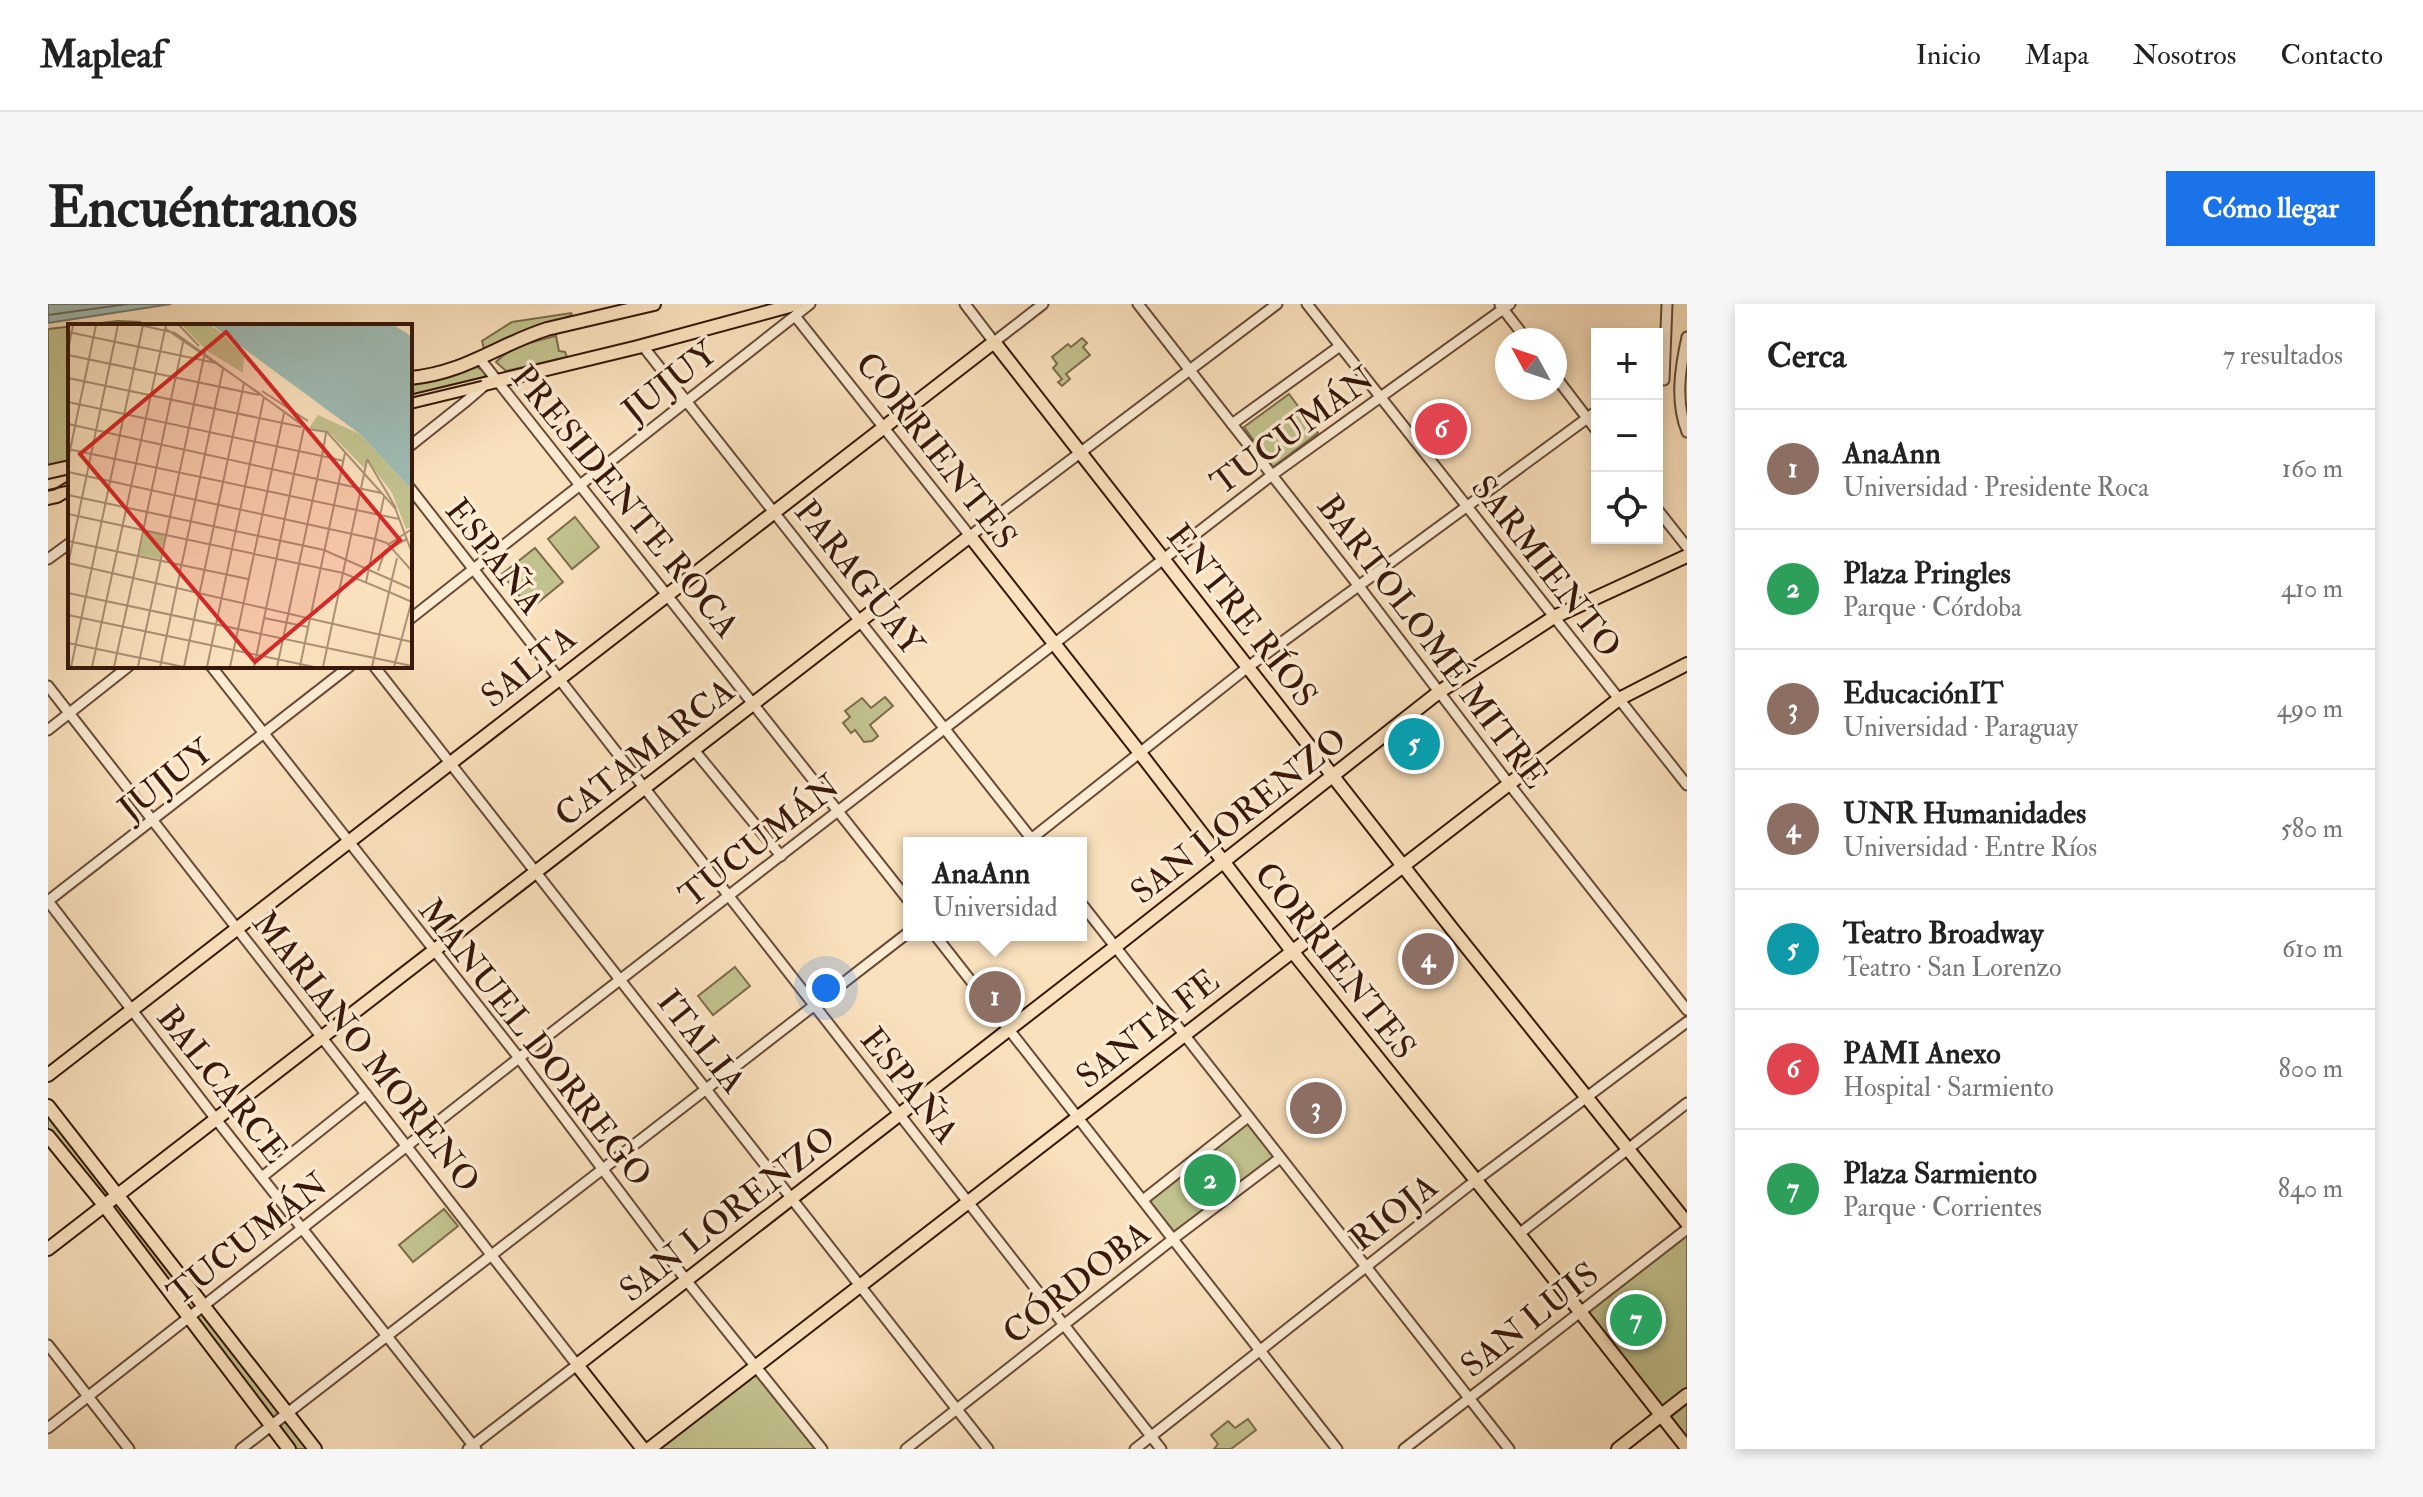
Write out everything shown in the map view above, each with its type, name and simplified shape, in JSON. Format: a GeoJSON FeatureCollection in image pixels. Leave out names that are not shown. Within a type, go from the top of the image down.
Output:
{"type":"FeatureCollection","features":[{"type":"Feature","properties":{"kind":"main road"},"geometry":{"type":"LineString","coordinates":[[412,378],[438,374],[480,359],[547,329],[654,304]]}},
{"type":"Feature","properties":{"kind":"main road"},"geometry":{"type":"LineString","coordinates":[[412,402],[796,310]]}},
{"type":"Feature","properties":{"kind":"main road","name":"SALTA"},"geometry":{"type":"LineString","coordinates":[[48,1075],[994,342]]}},
{"type":"Feature","properties":{"kind":"main road","name":"ENTRE RÍOS"},"geometry":{"type":"LineString","coordinates":[[994,342],[1585,1098],[1687,1223]]}},
{"type":"Feature","properties":{"kind":"main road"},"geometry":{"type":"LineString","coordinates":[[48,491],[68,489]]}},
{"type":"Feature","properties":{"kind":"main road"},"geometry":{"type":"LineString","coordinates":[[48,498],[68,490]]}},
{"type":"Feature","properties":{"kind":"main road","name":"CATAMARCA"},"geometry":{"type":"LineString","coordinates":[[48,1249],[970,536]]}},
{"type":"Feature","properties":{"kind":"main road","name":"CORRIENTES"},"geometry":{"type":"LineString","coordinates":[[970,536],[1292,951],[1687,1448]]}},
{"type":"Feature","properties":{"kind":"main road","name":"SAN LORENZO"},"geometry":{"type":"LineString","coordinates":[[577,1365],[1439,692],[1554,617],[1687,556]]}},
{"type":"Feature","properties":{"kind":"main road","name":"SANTA FE"},"geometry":{"type":"LineString","coordinates":[[649,1449],[1619,699],[1687,664]]}},
{"type":"Feature","properties":{"kind":"main road"},"geometry":{"type":"LineString","coordinates":[[48,1106],[315,1449]]}},
{"type":"Feature","properties":{"kind":"main road"},"geometry":{"type":"LineString","coordinates":[[48,1136],[289,1449]]}},
{"type":"Feature","properties":{"kind":"main road","name":"MARIANO MORENO"},"geometry":{"type":"LineString","coordinates":[[577,1365],[643,1449]]}},
{"type":"Feature","properties":{"kind":"main road"},"geometry":{"type":"LineString","coordinates":[[1618,1449],[1687,1395]]}},
{"type":"Feature","properties":{"kind":"street","name":"JUJUY"},"geometry":{"type":"LineString","coordinates":[[412,617],[687,401],[796,310],[810,304]]}},
{"type":"Feature","properties":{"kind":"street","name":"ENTRE RÍOS"},"geometry":{"type":"LineString","coordinates":[[965,304],[994,342]]}},
{"type":"Feature","properties":{"kind":"street","name":"SALTA"},"geometry":{"type":"LineString","coordinates":[[994,342],[1043,304]]}},
{"type":"Feature","properties":{"kind":"street","name":"BARTOLOMÉ MITRE"},"geometry":{"type":"LineString","coordinates":[[1138,304],[1687,1010]]}},
{"type":"Feature","properties":{"kind":"street","name":"CATAMARCA"},"geometry":{"type":"LineString","coordinates":[[970,536],[1277,304]]}},
{"type":"Feature","properties":{"kind":"street","name":"SARMIENTO"},"geometry":{"type":"LineString","coordinates":[[1307,304],[1687,785]]}},
{"type":"Feature","properties":{"kind":"street"},"geometry":{"type":"LineString","coordinates":[[1667,304],[1676,380],[1687,432]]}},
{"type":"Feature","properties":{"kind":"street"},"geometry":{"type":"LineString","coordinates":[[1504,305],[1519,328]]}},
{"type":"Feature","properties":{"kind":"street","name":"TUCUMÁN"},"geometry":{"type":"LineString","coordinates":[[48,1428],[519,1058],[1272,475],[1504,305]]}},
{"type":"Feature","properties":{"kind":"street","name":"CORRIENTES"},"geometry":{"type":"LineString","coordinates":[[796,310],[883,427],[970,536]]}},
{"type":"Feature","properties":{"kind":"street"},"geometry":{"type":"LineString","coordinates":[[1676,380],[1687,337]]}},
{"type":"Feature","properties":{"kind":"street","name":"PARAGUAY"},"geometry":{"type":"LineString","coordinates":[[642,345],[945,728],[1026,837]]}},
{"type":"Feature","properties":{"kind":"street"},"geometry":{"type":"LineString","coordinates":[[1232,424],[1340,346]]}},
{"type":"Feature","properties":{"kind":"street","name":"PRESIDENTE ROCA"},"geometry":{"type":"LineString","coordinates":[[480,359],[491,382],[667,594],[903,893]]}},
{"type":"Feature","properties":{"kind":"street"},"geometry":{"type":"LineString","coordinates":[[412,444],[491,382]]}},
{"type":"Feature","properties":{"kind":"street"},"geometry":{"type":"LineString","coordinates":[[1567,392],[1591,424]]}},
{"type":"Feature","properties":{"kind":"street"},"geometry":{"type":"LineString","coordinates":[[1036,837],[1248,667],[1591,415]]}},
{"type":"Feature","properties":{"kind":"street","name":"ESPAÑA"},"geometry":{"type":"LineString","coordinates":[[412,491],[1161,1449]]}},
{"type":"Feature","properties":{"kind":"street"},"geometry":{"type":"LineString","coordinates":[[1663,517],[1687,547]]}},
{"type":"Feature","properties":{"kind":"street"},"geometry":{"type":"LineString","coordinates":[[48,559],[68,544]]}},
{"type":"Feature","properties":{"kind":"street"},"geometry":{"type":"LineString","coordinates":[[48,730],[126,668]]}},
{"type":"Feature","properties":{"kind":"street","name":"MANUEL DORREGO"},"geometry":{"type":"LineString","coordinates":[[213,668],[519,1058],[686,1280],[822,1449]]}},
{"type":"Feature","properties":{"kind":"street","name":"JUJUY"},"geometry":{"type":"LineString","coordinates":[[48,901],[347,668]]}},
{"type":"Feature","properties":{"kind":"street","name":"ITALIA"},"geometry":{"type":"LineString","coordinates":[[376,668],[988,1449]]}},
{"type":"Feature","properties":{"kind":"street","name":"MARIANO MORENO"},"geometry":{"type":"LineString","coordinates":[[48,686],[577,1365]]}},
{"type":"Feature","properties":{"kind":"street"},"geometry":{"type":"LineString","coordinates":[[694,750],[781,856]]}},
{"type":"Feature","properties":{"kind":"street","name":"BALCARCE"},"geometry":{"type":"LineString","coordinates":[[48,901],[472,1448]]}},
{"type":"Feature","properties":{"kind":"street"},"geometry":{"type":"LineString","coordinates":[[1087,911],[1509,1449]]}},
{"type":"Feature","properties":{"kind":"street"},"geometry":{"type":"LineString","coordinates":[[241,1449],[903,937]]}},
{"type":"Feature","properties":{"kind":"street"},"geometry":{"type":"LineString","coordinates":[[940,941],[1337,1449]]}},
{"type":"Feature","properties":{"kind":"street","name":"RIOJA"},"geometry":{"type":"LineString","coordinates":[[1135,1449],[1476,1180],[1687,1022]]}},
{"type":"Feature","properties":{"kind":"street"},"geometry":{"type":"LineString","coordinates":[[262,1177],[366,1094]]}},
{"type":"Feature","properties":{"kind":"street"},"geometry":{"type":"LineString","coordinates":[[1519,1234],[1687,1103]]}},
{"type":"Feature","properties":{"kind":"street"},"geometry":{"type":"LineString","coordinates":[[1143,1200],[1248,1117]]}},
{"type":"Feature","properties":{"kind":"street","name":"CÓRDOBA"},"geometry":{"type":"LineString","coordinates":[[906,1449],[1280,1158]]}},
{"type":"Feature","properties":{"kind":"street","name":"SAN LUIS"},"geometry":{"type":"LineString","coordinates":[[1404,1449],[1687,1229]]}},
{"type":"Feature","properties":{"kind":"street"},"geometry":{"type":"LineString","coordinates":[[48,1345],[129,1449]]}},
{"type":"Feature","properties":{"kind":"street","name":"SAN LORENZO"},"geometry":{"type":"LineString","coordinates":[[472,1448],[577,1365]]}},
{"type":"Feature","properties":{"kind":"green space"},"geometry":{"type":"Polygon","coordinates":[[[571,313],[484,349],[482,341],[512,322],[571,313]]]}},
{"type":"Feature","properties":{"kind":"green space"},"geometry":{"type":"Polygon","coordinates":[[[118,321],[144,324],[92,324],[118,321]]]}},
{"type":"Feature","properties":{"kind":"green space"},"geometry":{"type":"Polygon","coordinates":[[[68,326],[68,462],[48,467],[48,329],[68,326]]]}},
{"type":"Feature","properties":{"kind":"green space"},"geometry":{"type":"Polygon","coordinates":[[[556,336],[559,351],[565,352],[567,357],[506,371],[496,362],[516,348],[556,336]]]}},
{"type":"Feature","properties":{"kind":"green space"},"geometry":{"type":"Polygon","coordinates":[[[1082,338],[1087,343],[1083,347],[1090,355],[1066,374],[1070,379],[1062,386],[1058,382],[1062,379],[1053,368],[1057,364],[1052,357],[1068,344],[1071,347],[1082,338]]]}},
{"type":"Feature","properties":{"kind":"green space"},"geometry":{"type":"Polygon","coordinates":[[[477,367],[486,373],[484,377],[412,395],[412,382],[443,378],[477,367]]]}},
{"type":"Feature","properties":{"kind":"green space"},"geometry":{"type":"Polygon","coordinates":[[[1289,394],[1318,433],[1273,467],[1244,427],[1289,394]]]}},
{"type":"Feature","properties":{"kind":"green space"},"geometry":{"type":"Polygon","coordinates":[[[575,517],[599,547],[572,569],[548,539],[575,517]]]}},
{"type":"Feature","properties":{"kind":"green space"},"geometry":{"type":"Polygon","coordinates":[[[535,548],[563,582],[530,609],[502,574],[535,548]]]}},
{"type":"Feature","properties":{"kind":"green space"},"geometry":{"type":"Polygon","coordinates":[[[885,697],[893,706],[870,725],[878,736],[864,742],[855,730],[851,733],[843,723],[850,717],[845,711],[862,698],[871,708],[885,697]]]}},
{"type":"Feature","properties":{"kind":"green space"},"geometry":{"type":"Polygon","coordinates":[[[735,967],[750,986],[713,1015],[698,996],[735,967]]]}},
{"type":"Feature","properties":{"kind":"green space"},"geometry":{"type":"Polygon","coordinates":[[[48,1106],[315,1449],[289,1449],[48,1136],[48,1106]]]}},
{"type":"Feature","properties":{"kind":"green space"},"geometry":{"type":"Polygon","coordinates":[[[1248,1117],[1280,1158],[1173,1239],[1143,1200],[1248,1117]]]}},
{"type":"Feature","properties":{"kind":"green space"},"geometry":{"type":"Polygon","coordinates":[[[444,1209],[458,1226],[413,1262],[399,1245],[444,1209]]]}},
{"type":"Feature","properties":{"kind":"green space"},"geometry":{"type":"Polygon","coordinates":[[[1687,1229],[1687,1448],[1580,1313],[1687,1229]]]}},
{"type":"Feature","properties":{"kind":"green space"},"geometry":{"type":"Polygon","coordinates":[[[749,1374],[757,1374],[815,1449],[653,1449],[749,1374]]]}},
{"type":"Feature","properties":{"kind":"green space"},"geometry":{"type":"Polygon","coordinates":[[[1248,1419],[1256,1430],[1231,1449],[1214,1449],[1218,1444],[1211,1435],[1228,1421],[1235,1428],[1248,1419]]]}},
{"type":"Feature","properties":{"kind":"water"},"geometry":{"type":"Polygon","coordinates":[[[48,304],[171,304],[48,323],[48,304]]]}},
{"type":"Feature","properties":{"kind":"tram line"},"geometry":{"type":"LineString","coordinates":[[412,398],[481,381]]}},
{"type":"Feature","properties":{"kind":"tram line"},"geometry":{"type":"LineString","coordinates":[[48,490],[68,485]]}},
{"type":"Feature","properties":{"kind":"place","name":"PAMI Anexo"},"geometry":{"type":"Point","coordinates":[1441,429]}},
{"type":"Feature","properties":{"kind":"place","name":"Teatro Broadway"},"geometry":{"type":"Point","coordinates":[1414,744]}},
{"type":"Feature","properties":{"kind":"place","name":"UNR Humanidades"},"geometry":{"type":"Point","coordinates":[1428,959]}},
{"type":"Feature","properties":{"kind":"place","name":"AnaAnn"},"geometry":{"type":"Point","coordinates":[995,997]}},
{"type":"Feature","properties":{"kind":"place","name":"EducaciónIT"},"geometry":{"type":"Point","coordinates":[1316,1108]}},
{"type":"Feature","properties":{"kind":"place","name":"Plaza Pringles"},"geometry":{"type":"Point","coordinates":[1210,1180]}},
{"type":"Feature","properties":{"kind":"place","name":"Plaza Sarmiento"},"geometry":{"type":"Point","coordinates":[1636,1320]}}]}
